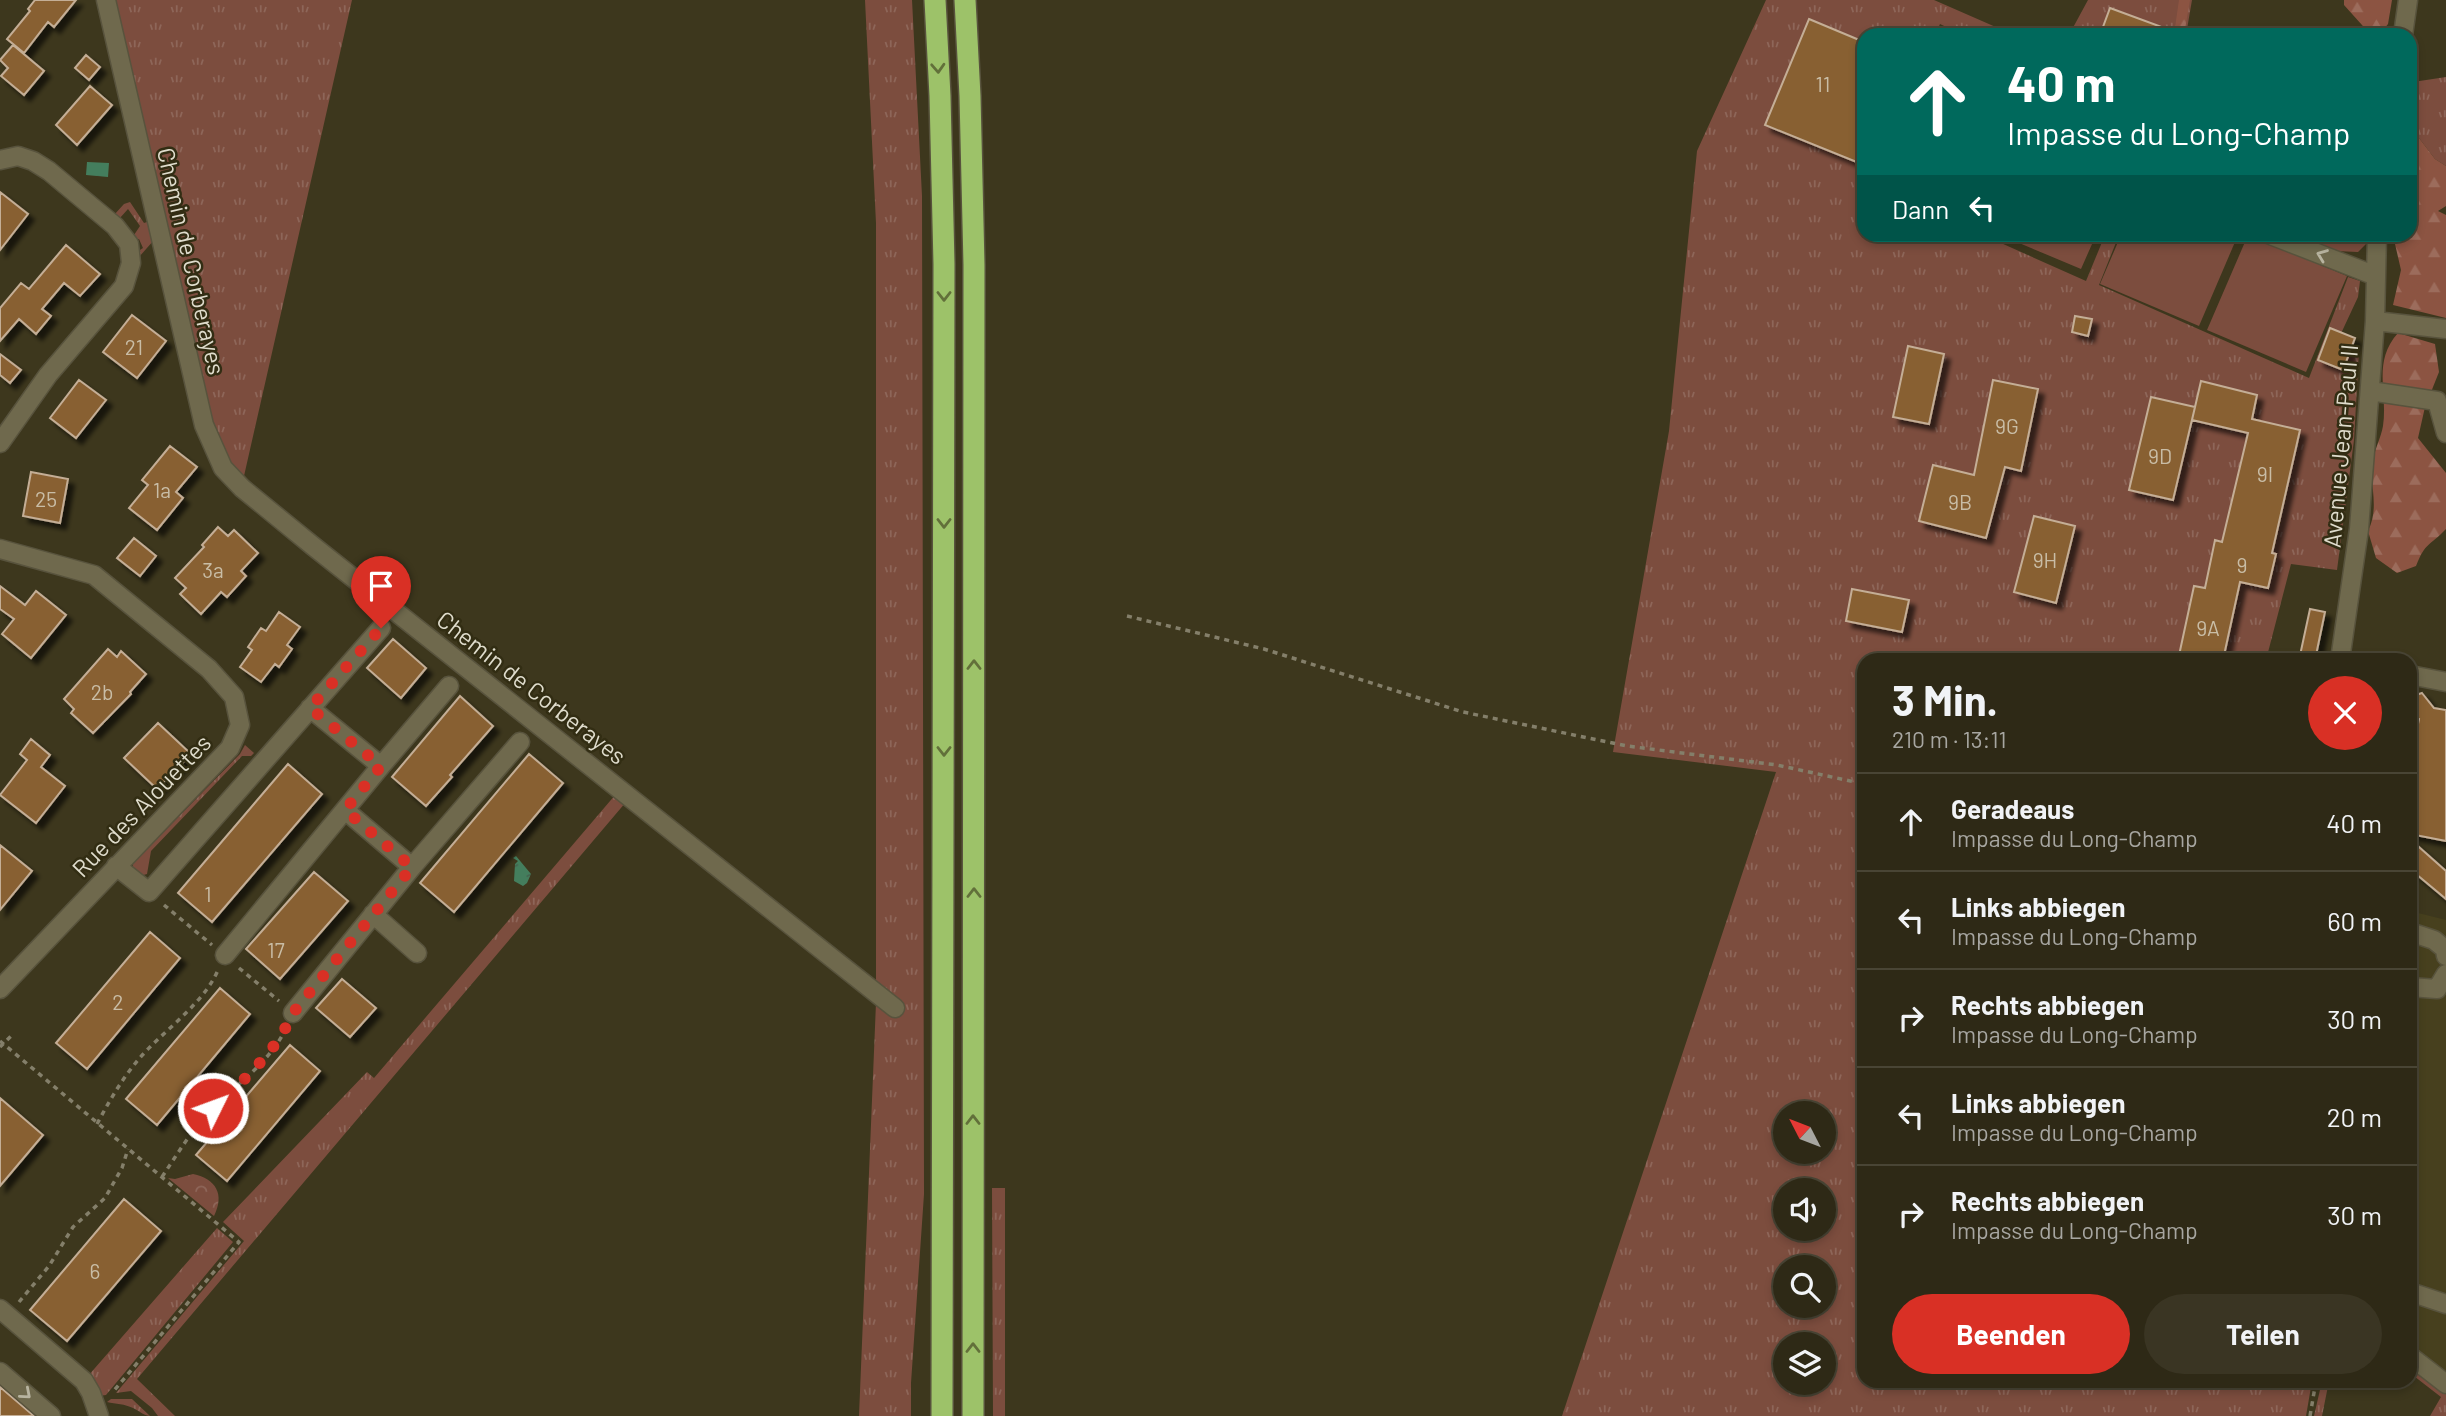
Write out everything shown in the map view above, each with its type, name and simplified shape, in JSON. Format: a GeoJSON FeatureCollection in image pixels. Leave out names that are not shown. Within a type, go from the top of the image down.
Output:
{"type":"FeatureCollection","features":[{"type":"Feature","properties":{"kind":"highway"},"geometry":{"type":"LineString","coordinates":[[934,0],[940,96],[944,289],[942,1416]]}},
{"type":"Feature","properties":{"kind":"highway"},"geometry":{"type":"LineString","coordinates":[[965,0],[972,152],[974,303],[972,1416]]}},
{"type":"Feature","properties":{"kind":"street","name":"Chemin de Corberayes"},"geometry":{"type":"LineString","coordinates":[[106,0],[204,425],[223,468],[242,488],[313,546],[895,1009]]}},
{"type":"Feature","properties":{"kind":"street"},"geometry":{"type":"LineString","coordinates":[[2404,28],[2407,0]]}},
{"type":"Feature","properties":{"kind":"street"},"geometry":{"type":"LineString","coordinates":[[0,160],[18,156],[33,160],[49,171],[115,226],[129,244],[131,263],[124,286],[48,375],[0,443]]}},
{"type":"Feature","properties":{"kind":"street"},"geometry":{"type":"LineString","coordinates":[[2289,242],[2376,276]]}},
{"type":"Feature","properties":{"kind":"street","name":"Avenue Jean-Paul II"},"geometry":{"type":"LineString","coordinates":[[2341,653],[2359,529],[2375,321],[2377,242]]}},
{"type":"Feature","properties":{"kind":"street"},"geometry":{"type":"LineString","coordinates":[[2375,321],[2446,329]]}},
{"type":"Feature","properties":{"kind":"street"},"geometry":{"type":"LineString","coordinates":[[2370,391],[2437,401],[2446,433]]}},
{"type":"Feature","properties":{"kind":"street","name":"Rue des Alouettes"},"geometry":{"type":"LineString","coordinates":[[0,550],[94,575],[209,669],[234,697],[240,725],[230,748],[0,989]]}},
{"type":"Feature","properties":{"kind":"street"},"geometry":{"type":"LineString","coordinates":[[116,866],[149,892],[381,628]]}},
{"type":"Feature","properties":{"kind":"street"},"geometry":{"type":"LineString","coordinates":[[2417,676],[2446,681]]}},
{"type":"Feature","properties":{"kind":"street"},"geometry":{"type":"LineString","coordinates":[[225,955],[449,686]]}},
{"type":"Feature","properties":{"kind":"street"},"geometry":{"type":"LineString","coordinates":[[310,708],[381,766]]}},
{"type":"Feature","properties":{"kind":"street"},"geometry":{"type":"LineString","coordinates":[[293,1013],[412,867],[520,742]]}},
{"type":"Feature","properties":{"kind":"street"},"geometry":{"type":"LineString","coordinates":[[345,810],[412,867]]}},
{"type":"Feature","properties":{"kind":"street"},"geometry":{"type":"LineString","coordinates":[[373,914],[417,953]]}},
{"type":"Feature","properties":{"kind":"street"},"geometry":{"type":"LineString","coordinates":[[2417,934],[2434,940],[2445,949],[2446,956]]}},
{"type":"Feature","properties":{"kind":"street"},"geometry":{"type":"LineString","coordinates":[[2417,988],[2437,989],[2446,974]]}},
{"type":"Feature","properties":{"kind":"street"},"geometry":{"type":"LineString","coordinates":[[2417,1300],[2446,1304]]}},
{"type":"Feature","properties":{"kind":"street"},"geometry":{"type":"LineString","coordinates":[[4,1312],[84,1381],[101,1412],[118,1416]]}},
{"type":"Feature","properties":{"kind":"street"},"geometry":{"type":"LineString","coordinates":[[2417,1361],[2446,1384]]}},
{"type":"Feature","properties":{"kind":"street"},"geometry":{"type":"LineString","coordinates":[[0,1372],[51,1416]]}},
{"type":"Feature","properties":{"kind":"path"},"geometry":{"type":"LineString","coordinates":[[1126,616],[1264,649],[1463,712],[1627,746],[1777,765],[1857,782]]}},
{"type":"Feature","properties":{"kind":"path"},"geometry":{"type":"LineString","coordinates":[[97,1124],[132,1067],[193,1004],[215,977],[225,955]]}},
{"type":"Feature","properties":{"kind":"path"},"geometry":{"type":"LineString","coordinates":[[162,1177],[187,1139],[213,1108],[250,1073],[284,1034],[293,1013]]}},
{"type":"Feature","properties":{"kind":"path"},"geometry":{"type":"LineString","coordinates":[[14,1033],[1,1044],[239,1241],[109,1396],[101,1412]]}},
{"type":"Feature","properties":{"kind":"path"},"geometry":{"type":"LineString","coordinates":[[4,1312],[49,1266],[73,1227],[104,1198],[122,1168],[128,1149]]}},
{"type":"Feature","properties":{"kind":"path"},"geometry":{"type":"LineString","coordinates":[[2309,1416],[2315,1388]]}},
{"type":"Feature","properties":{"kind":"shaded area"},"geometry":{"type":"Polygon","coordinates":[[[2417,913],[2446,920],[2446,1399],[2417,1376],[2417,913]]]}},
{"type":"Feature","properties":{"kind":"green space"},"geometry":{"type":"Polygon","coordinates":[[[113,0],[352,0],[244,476],[226,453],[209,409],[113,0]]]}},
{"type":"Feature","properties":{"kind":"green space"},"geometry":{"type":"Polygon","coordinates":[[[865,0],[912,0],[922,196],[924,1194],[911,1416],[859,1416],[876,1003],[876,223],[865,0]]]}},
{"type":"Feature","properties":{"kind":"green space"},"geometry":{"type":"Polygon","coordinates":[[[1766,0],[1934,0],[1998,28],[1948,28],[1940,24],[1938,28],[1857,28],[1857,242],[1999,242],[2086,281],[2102,242],[2116,242],[2099,285],[2309,378],[2348,277],[2360,281],[2358,297],[2337,342],[2359,351],[2354,440],[2337,570],[2291,564],[2268,653],[1857,653],[1857,1388],[2311,1388],[2306,1416],[1562,1416],[1776,772],[1613,752],[1669,431],[1697,151],[1766,0]]]}},
{"type":"Feature","properties":{"kind":"green space"},"geometry":{"type":"Polygon","coordinates":[[[2088,0],[2192,0],[2187,28],[2162,28],[2161,25],[2160,28],[2073,28],[2088,0]]]}},
{"type":"Feature","properties":{"kind":"green space"},"geometry":{"type":"Polygon","coordinates":[[[2179,0],[2190,0],[2185,28],[2175,28],[2179,0]]]}},
{"type":"Feature","properties":{"kind":"green space"},"geometry":{"type":"Polygon","coordinates":[[[2344,0],[2392,0],[2388,24],[2385,28],[2365,28],[2344,5],[2344,0]]]}},
{"type":"Feature","properties":{"kind":"green space"},"geometry":{"type":"Polygon","coordinates":[[[2446,77],[2446,166],[2435,159],[2417,138],[2417,81],[2446,77]]]}},
{"type":"Feature","properties":{"kind":"green space"},"geometry":{"type":"Polygon","coordinates":[[[2419,138],[2435,159],[2446,166],[2446,206],[2438,211],[2446,215],[2446,318],[2393,305],[2401,270],[2395,244],[2417,242],[2419,138]]]}},
{"type":"Feature","properties":{"kind":"green space"},"geometry":{"type":"Polygon","coordinates":[[[130,202],[144,223],[150,221],[154,240],[139,257],[137,252],[143,248],[139,239],[132,238],[140,226],[128,209],[119,219],[114,215],[124,204],[130,202]]]}},
{"type":"Feature","properties":{"kind":"green space"},"geometry":{"type":"Polygon","coordinates":[[[2017,242],[2093,242],[2081,269],[2017,242]]]}},
{"type":"Feature","properties":{"kind":"green space"},"geometry":{"type":"Polygon","coordinates":[[[2118,242],[2235,242],[2199,326],[2100,284],[2118,242]]]}},
{"type":"Feature","properties":{"kind":"green space"},"geometry":{"type":"Polygon","coordinates":[[[2245,242],[2265,242],[2347,276],[2306,372],[2207,330],[2245,242]]]}},
{"type":"Feature","properties":{"kind":"green space"},"geometry":{"type":"Polygon","coordinates":[[[2311,242],[2366,242],[2358,252],[2336,251],[2311,242]]]}},
{"type":"Feature","properties":{"kind":"green space"},"geometry":{"type":"Polygon","coordinates":[[[2398,333],[2435,344],[2439,372],[2425,407],[2418,438],[2446,473],[2446,529],[2425,548],[2416,566],[2397,573],[2376,558],[2368,531],[2374,505],[2372,471],[2383,426],[2383,366],[2390,344],[2398,333]]]}},
{"type":"Feature","properties":{"kind":"green space"},"geometry":{"type":"Polygon","coordinates":[[[245,745],[254,753],[251,756],[242,756],[151,851],[147,874],[140,876],[133,869],[133,855],[140,848],[148,848],[240,754],[245,745]]]}},
{"type":"Feature","properties":{"kind":"green space"},"geometry":{"type":"Polygon","coordinates":[[[616,794],[626,802],[137,1379],[175,1416],[158,1416],[131,1391],[116,1393],[244,1241],[223,1222],[367,1072],[374,1078],[616,794]]]}},
{"type":"Feature","properties":{"kind":"green space"},"geometry":{"type":"Polygon","coordinates":[[[193,1174],[208,1180],[216,1189],[219,1201],[214,1216],[168,1178],[193,1174]]]}},
{"type":"Feature","properties":{"kind":"green space"},"geometry":{"type":"Polygon","coordinates":[[[992,1188],[1005,1188],[1005,1416],[993,1416],[992,1188]]]}},
{"type":"Feature","properties":{"kind":"green space"},"geometry":{"type":"Polygon","coordinates":[[[217,1228],[233,1242],[106,1395],[99,1396],[88,1376],[217,1228]]]}},
{"type":"Feature","properties":{"kind":"green space"},"geometry":{"type":"Polygon","coordinates":[[[2417,1372],[2446,1394],[2446,1416],[2430,1416],[2441,1397],[2417,1378],[2417,1372]]]}},
{"type":"Feature","properties":{"kind":"green space"},"geometry":{"type":"Polygon","coordinates":[[[2320,1388],[2328,1388],[2322,1416],[2314,1416],[2320,1388]]]}},
{"type":"Feature","properties":{"kind":"green space"},"geometry":{"type":"Polygon","coordinates":[[[111,1399],[132,1399],[150,1416],[127,1406],[107,1402],[111,1399]]]}},
{"type":"Feature","properties":{"kind":"water"},"geometry":{"type":"Polygon","coordinates":[[[87,162],[109,163],[108,177],[86,175],[87,162]]]}},
{"type":"Feature","properties":{"kind":"water"},"geometry":{"type":"Polygon","coordinates":[[[516,856],[531,874],[523,886],[514,881],[515,864],[518,861],[513,858],[516,856]]]}},
{"type":"Feature","properties":{"kind":"building"},"geometry":{"type":"Polygon","coordinates":[[[35,0],[76,0],[54,27],[48,22],[24,53],[7,39],[30,11],[28,9],[35,0]]]}},
{"type":"Feature","properties":{"kind":"building"},"geometry":{"type":"Polygon","coordinates":[[[2110,8],[2164,28],[2103,28],[2110,8]]]}},
{"type":"Feature","properties":{"kind":"building"},"geometry":{"type":"Polygon","coordinates":[[[1809,19],[1857,39],[1857,162],[1765,125],[1809,19]]]}},
{"type":"Feature","properties":{"kind":"building"},"geometry":{"type":"Polygon","coordinates":[[[13,45],[44,71],[24,95],[1,76],[8,68],[0,60],[13,45]]]}},
{"type":"Feature","properties":{"kind":"building"},"geometry":{"type":"Polygon","coordinates":[[[86,55],[100,67],[89,80],[75,68],[86,55]]]}},
{"type":"Feature","properties":{"kind":"building"},"geometry":{"type":"Polygon","coordinates":[[[90,86],[112,105],[77,145],[56,125],[90,86]]]}},
{"type":"Feature","properties":{"kind":"building"},"geometry":{"type":"Polygon","coordinates":[[[0,192],[28,214],[0,250],[0,192]]]}},
{"type":"Feature","properties":{"kind":"building"},"geometry":{"type":"Polygon","coordinates":[[[66,245],[100,274],[80,296],[64,283],[42,309],[51,316],[36,334],[19,319],[0,341],[0,308],[21,283],[29,289],[66,245]]]}},
{"type":"Feature","properties":{"kind":"building"},"geometry":{"type":"Polygon","coordinates":[[[132,315],[166,341],[137,378],[103,352],[132,315]]]}},
{"type":"Feature","properties":{"kind":"building"},"geometry":{"type":"Polygon","coordinates":[[[2075,316],[2092,319],[2088,336],[2072,332],[2075,316]]]}},
{"type":"Feature","properties":{"kind":"building"},"geometry":{"type":"Polygon","coordinates":[[[2330,328],[2355,338],[2343,370],[2318,360],[2330,328]]]}},
{"type":"Feature","properties":{"kind":"building"},"geometry":{"type":"Polygon","coordinates":[[[1908,346],[1944,354],[1929,424],[1893,417],[1908,346]]]}},
{"type":"Feature","properties":{"kind":"building"},"geometry":{"type":"Polygon","coordinates":[[[0,354],[21,370],[10,383],[0,375],[0,354]]]}},
{"type":"Feature","properties":{"kind":"building"},"geometry":{"type":"Polygon","coordinates":[[[79,380],[106,400],[76,438],[50,418],[79,380]]]}},
{"type":"Feature","properties":{"kind":"building"},"geometry":{"type":"Polygon","coordinates":[[[1993,380],[2038,389],[2021,471],[2005,467],[1986,538],[1919,521],[1933,465],[1974,475],[1993,380]]]}},
{"type":"Feature","properties":{"kind":"building"},"geometry":{"type":"Polygon","coordinates":[[[2201,381],[2257,395],[2252,419],[2300,430],[2272,553],[2276,554],[2268,588],[2240,582],[2225,653],[2180,653],[2194,586],[2205,588],[2215,540],[2222,542],[2248,433],[2192,420],[2201,381]]]}},
{"type":"Feature","properties":{"kind":"building"},"geometry":{"type":"Polygon","coordinates":[[[2151,397],[2195,407],[2173,500],[2129,490],[2151,397]]]}},
{"type":"Feature","properties":{"kind":"building"},"geometry":{"type":"Polygon","coordinates":[[[170,446],[197,467],[176,492],[183,498],[157,530],[129,508],[148,485],[142,480],[170,446]]]}},
{"type":"Feature","properties":{"kind":"building"},"geometry":{"type":"Polygon","coordinates":[[[31,472],[68,479],[60,523],[23,516],[31,472]]]}},
{"type":"Feature","properties":{"kind":"building"},"geometry":{"type":"Polygon","coordinates":[[[2034,516],[2075,526],[2056,603],[2014,592],[2034,516]]]}},
{"type":"Feature","properties":{"kind":"building"},"geometry":{"type":"Polygon","coordinates":[[[218,527],[228,536],[234,530],[258,553],[241,571],[246,576],[227,597],[221,592],[201,614],[180,594],[186,588],[175,578],[204,547],[202,545],[218,527]]]}},
{"type":"Feature","properties":{"kind":"building"},"geometry":{"type":"Polygon","coordinates":[[[134,538],[156,556],[140,576],[117,558],[134,538]]]}},
{"type":"Feature","properties":{"kind":"building"},"geometry":{"type":"Polygon","coordinates":[[[0,586],[25,605],[36,591],[66,615],[31,658],[2,634],[14,619],[0,609],[0,586]]]}},
{"type":"Feature","properties":{"kind":"building"},"geometry":{"type":"Polygon","coordinates":[[[1852,589],[1909,600],[1902,632],[1846,621],[1852,589]]]}},
{"type":"Feature","properties":{"kind":"building"},"geometry":{"type":"Polygon","coordinates":[[[2310,609],[2325,612],[2316,653],[2301,653],[2310,609]]]}},
{"type":"Feature","properties":{"kind":"building"},"geometry":{"type":"Polygon","coordinates":[[[279,612],[300,627],[287,645],[292,649],[279,667],[275,664],[261,682],[240,667],[252,650],[248,647],[261,628],[266,631],[279,612]]]}},
{"type":"Feature","properties":{"kind":"building"},"geometry":{"type":"Polygon","coordinates":[[[393,639],[426,668],[401,698],[367,668],[393,639]]]}},
{"type":"Feature","properties":{"kind":"building"},"geometry":{"type":"Polygon","coordinates":[[[108,649],[117,657],[121,651],[146,674],[131,694],[93,733],[71,713],[74,709],[64,699],[108,649]]]}},
{"type":"Feature","properties":{"kind":"building"},"geometry":{"type":"Polygon","coordinates":[[[2422,693],[2434,708],[2446,710],[2446,841],[2417,835],[2417,695],[2422,693]]]}},
{"type":"Feature","properties":{"kind":"building"},"geometry":{"type":"Polygon","coordinates":[[[460,696],[493,726],[426,806],[392,777],[460,696]]]}},
{"type":"Feature","properties":{"kind":"building"},"geometry":{"type":"Polygon","coordinates":[[[158,723],[191,754],[157,789],[124,758],[158,723]]]}},
{"type":"Feature","properties":{"kind":"building"},"geometry":{"type":"Polygon","coordinates":[[[31,739],[50,755],[41,767],[65,786],[36,823],[0,795],[27,760],[20,754],[31,739]]]}},
{"type":"Feature","properties":{"kind":"building"},"geometry":{"type":"Polygon","coordinates":[[[529,754],[563,783],[454,912],[420,883],[529,754]]]}},
{"type":"Feature","properties":{"kind":"building"},"geometry":{"type":"Polygon","coordinates":[[[288,764],[322,794],[212,922],[178,893],[288,764]]]}},
{"type":"Feature","properties":{"kind":"building"},"geometry":{"type":"Polygon","coordinates":[[[0,845],[32,871],[0,910],[0,845]]]}},
{"type":"Feature","properties":{"kind":"building"},"geometry":{"type":"Polygon","coordinates":[[[2417,845],[2446,871],[2446,899],[2417,875],[2417,845]]]}},
{"type":"Feature","properties":{"kind":"building"},"geometry":{"type":"Polygon","coordinates":[[[314,872],[348,901],[280,979],[246,949],[314,872]]]}},
{"type":"Feature","properties":{"kind":"building"},"geometry":{"type":"Polygon","coordinates":[[[150,932],[180,958],[87,1069],[56,1043],[150,932]]]}},
{"type":"Feature","properties":{"kind":"building"},"geometry":{"type":"Polygon","coordinates":[[[342,979],[376,1008],[350,1037],[316,1008],[342,979]]]}},
{"type":"Feature","properties":{"kind":"building"},"geometry":{"type":"Polygon","coordinates":[[[220,988],[250,1014],[157,1125],[126,1099],[220,988]]]}},
{"type":"Feature","properties":{"kind":"building"},"geometry":{"type":"Polygon","coordinates":[[[290,1045],[320,1071],[227,1181],[196,1155],[290,1045]]]}},
{"type":"Feature","properties":{"kind":"building"},"geometry":{"type":"Polygon","coordinates":[[[0,1098],[43,1135],[0,1186],[0,1098]]]}},
{"type":"Feature","properties":{"kind":"building"},"geometry":{"type":"Polygon","coordinates":[[[124,1199],[161,1231],[67,1341],[30,1310],[124,1199]]]}},
{"type":"Feature","properties":{"kind":"building"},"geometry":{"type":"Polygon","coordinates":[[[0,1387],[34,1416],[0,1416],[0,1387]]]}},
{"type":"Feature","properties":{"kind":"route"},"geometry":{"type":"LineString","coordinates":[[213,1108],[238,1086],[284,1034],[293,1013],[412,867],[345,810],[381,766],[310,708],[381,628]]}}]}
